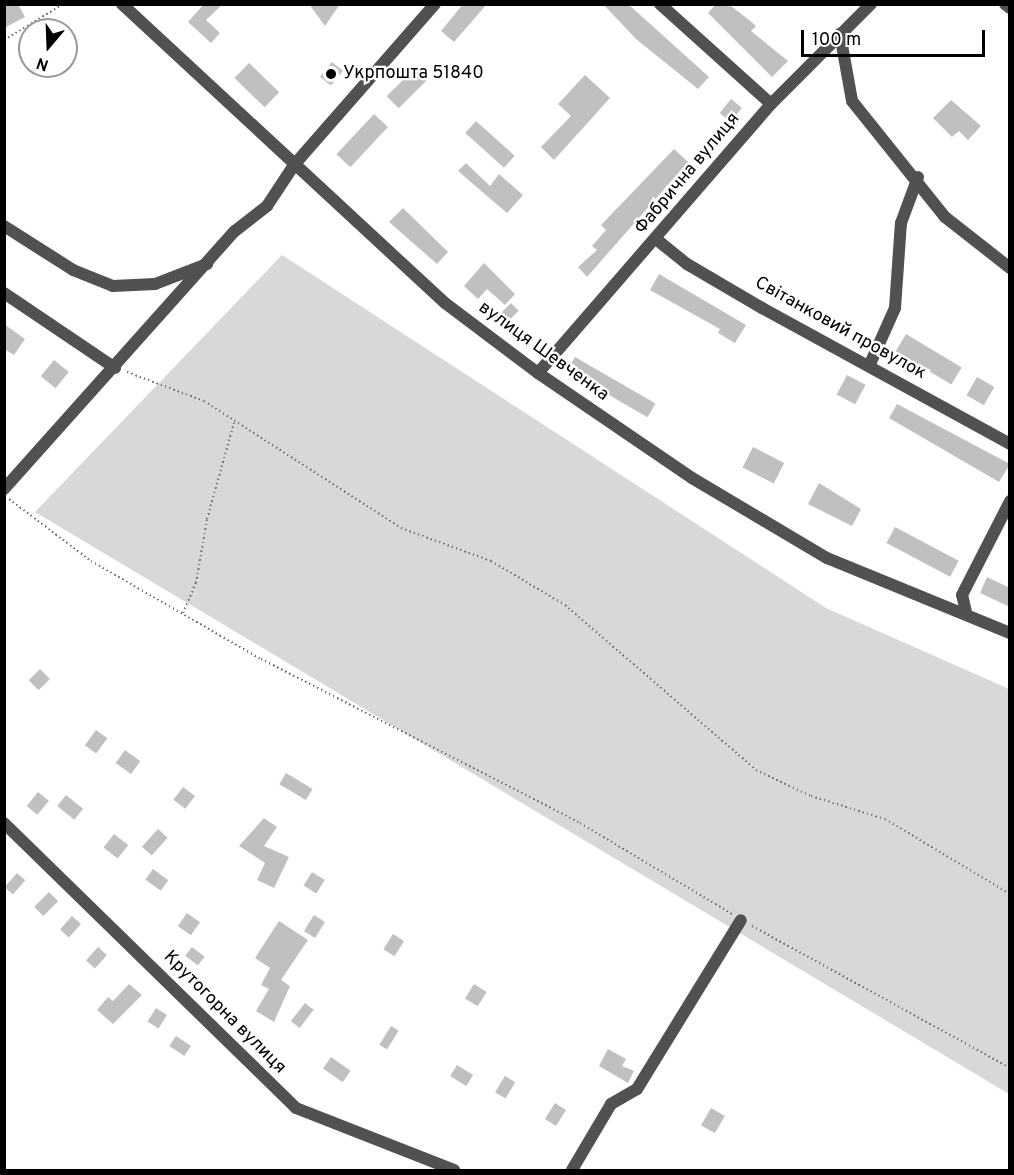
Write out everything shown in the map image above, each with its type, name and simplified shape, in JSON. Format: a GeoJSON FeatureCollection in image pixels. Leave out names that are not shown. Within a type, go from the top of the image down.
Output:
{"type":"FeatureCollection","features":[{"type":"Feature","properties":{"kind":"street","name":"вулиця Шевченка"},"geometry":{"type":"LineString","coordinates":[[122,4],[445,303],[538,373],[692,478],[783,533],[881,584],[966,612],[1010,633]]}},
{"type":"Feature","properties":{"kind":"street"},"geometry":{"type":"LineString","coordinates":[[4,489],[115,368],[235,231],[267,206],[294,165],[435,4]]}},
{"type":"Feature","properties":{"kind":"street"},"geometry":{"type":"LineString","coordinates":[[660,4],[771,104]]}},
{"type":"Feature","properties":{"kind":"street","name":"Фабрична вулиця"},"geometry":{"type":"LineString","coordinates":[[538,373],[771,104],[872,4]]}},
{"type":"Feature","properties":{"kind":"street"},"geometry":{"type":"LineString","coordinates":[[1005,4],[1010,8]]}},
{"type":"Feature","properties":{"kind":"street"},"geometry":{"type":"LineString","coordinates":[[840,34],[852,101],[918,177],[945,216],[1010,268]]}},
{"type":"Feature","properties":{"kind":"street"},"geometry":{"type":"LineString","coordinates":[[870,364],[895,308],[901,223],[918,177]]}},
{"type":"Feature","properties":{"kind":"street"},"geometry":{"type":"LineString","coordinates":[[4,226],[73,270],[113,286],[155,284],[208,264]]}},
{"type":"Feature","properties":{"kind":"street","name":"Світанковий провулок"},"geometry":{"type":"LineString","coordinates":[[656,239],[687,264],[762,308],[870,364],[1010,444]]}},
{"type":"Feature","properties":{"kind":"street"},"geometry":{"type":"LineString","coordinates":[[4,293],[115,368]]}},
{"type":"Feature","properties":{"kind":"street"},"geometry":{"type":"LineString","coordinates":[[966,612],[963,595],[1010,501]]}},
{"type":"Feature","properties":{"kind":"street","name":"Крутогорна вулиця"},"geometry":{"type":"LineString","coordinates":[[4,823],[296,1108],[454,1170]]}},
{"type":"Feature","properties":{"kind":"street"},"geometry":{"type":"LineString","coordinates":[[572,1170],[611,1104],[637,1089],[741,920]]}},
{"type":"Feature","properties":{"kind":"path"},"geometry":{"type":"LineString","coordinates":[[4,39],[63,4]]}},
{"type":"Feature","properties":{"kind":"path"},"geometry":{"type":"LineString","coordinates":[[115,368],[204,401],[234,423],[400,528],[491,561],[565,605],[756,770],[811,796],[885,819],[1010,894]]}},
{"type":"Feature","properties":{"kind":"path"},"geometry":{"type":"LineString","coordinates":[[183,614],[196,583],[207,519],[234,423]]}},
{"type":"Feature","properties":{"kind":"path"},"geometry":{"type":"LineString","coordinates":[[4,496],[91,561],[183,614],[580,823],[741,920],[1010,1068]]}},
{"type":"Feature","properties":{"kind":"shaded area"},"geometry":{"type":"Polygon","coordinates":[[[282,255],[826,608],[1009,689],[1009,1094],[35,512],[282,255]]]}},
{"type":"Feature","properties":{"kind":"building"},"geometry":{"type":"Polygon","coordinates":[[[4,4],[18,4],[25,17],[18,18],[18,21],[4,28],[4,4]]]}},
{"type":"Feature","properties":{"kind":"building"},"geometry":{"type":"Polygon","coordinates":[[[204,4],[223,4],[206,20],[220,33],[211,43],[188,22],[204,4]]]}},
{"type":"Feature","properties":{"kind":"building"},"geometry":{"type":"Polygon","coordinates":[[[309,4],[340,4],[325,26],[309,4]]]}},
{"type":"Feature","properties":{"kind":"building"},"geometry":{"type":"Polygon","coordinates":[[[463,4],[487,4],[454,42],[441,31],[463,4]]]}},
{"type":"Feature","properties":{"kind":"building"},"geometry":{"type":"Polygon","coordinates":[[[603,4],[628,4],[709,77],[698,89],[636,39],[603,4]]]}},
{"type":"Feature","properties":{"kind":"building"},"geometry":{"type":"Polygon","coordinates":[[[716,4],[728,4],[748,19],[756,26],[751,31],[788,61],[772,77],[708,13],[716,4]]]}},
{"type":"Feature","properties":{"kind":"building"},"geometry":{"type":"Polygon","coordinates":[[[332,62],[343,71],[331,86],[320,77],[332,62]]]}},
{"type":"Feature","properties":{"kind":"building"},"geometry":{"type":"Polygon","coordinates":[[[249,63],[279,92],[265,107],[234,78],[249,63]]]}},
{"type":"Feature","properties":{"kind":"building"},"geometry":{"type":"Polygon","coordinates":[[[415,68],[427,80],[399,108],[387,96],[415,68]]]}},
{"type":"Feature","properties":{"kind":"building"},"geometry":{"type":"Polygon","coordinates":[[[585,75],[610,98],[554,160],[541,147],[571,116],[558,104],[585,75]]]}},
{"type":"Feature","properties":{"kind":"building"},"geometry":{"type":"Polygon","coordinates":[[[731,99],[742,108],[731,122],[720,113],[731,99]]]}},
{"type":"Feature","properties":{"kind":"building"},"geometry":{"type":"Polygon","coordinates":[[[951,100],[981,126],[968,140],[959,131],[952,137],[933,118],[951,100]]]}},
{"type":"Feature","properties":{"kind":"building"},"geometry":{"type":"Polygon","coordinates":[[[374,114],[388,127],[350,167],[336,154],[374,114]]]}},
{"type":"Feature","properties":{"kind":"building"},"geometry":{"type":"Polygon","coordinates":[[[476,121],[515,156],[504,168],[465,133],[476,121]]]}},
{"type":"Feature","properties":{"kind":"building"},"geometry":{"type":"Polygon","coordinates":[[[674,149],[688,162],[587,277],[578,267],[597,250],[592,246],[606,230],[601,225],[674,149]]]}},
{"type":"Feature","properties":{"kind":"building"},"geometry":{"type":"Polygon","coordinates":[[[466,163],[490,186],[499,174],[523,195],[507,213],[458,171],[466,163]]]}},
{"type":"Feature","properties":{"kind":"building"},"geometry":{"type":"Polygon","coordinates":[[[403,208],[448,252],[437,264],[389,222],[403,208]]]}},
{"type":"Feature","properties":{"kind":"building"},"geometry":{"type":"Polygon","coordinates":[[[484,263],[515,294],[505,305],[487,289],[478,299],[464,286],[484,263]]]}},
{"type":"Feature","properties":{"kind":"building"},"geometry":{"type":"Polygon","coordinates":[[[659,274],[746,325],[735,343],[718,333],[720,329],[650,290],[659,274]]]}},
{"type":"Feature","properties":{"kind":"building"},"geometry":{"type":"Polygon","coordinates":[[[511,303],[519,311],[506,324],[498,316],[511,303]]]}},
{"type":"Feature","properties":{"kind":"building"},"geometry":{"type":"Polygon","coordinates":[[[4,324],[25,339],[14,355],[4,349],[4,324]]]}},
{"type":"Feature","properties":{"kind":"building"},"geometry":{"type":"Polygon","coordinates":[[[906,334],[962,367],[951,385],[896,351],[906,334]]]}},
{"type":"Feature","properties":{"kind":"building"},"geometry":{"type":"Polygon","coordinates":[[[575,357],[656,404],[648,417],[567,371],[575,357]]]}},
{"type":"Feature","properties":{"kind":"building"},"geometry":{"type":"Polygon","coordinates":[[[54,360],[69,372],[56,388],[41,376],[54,360]]]}},
{"type":"Feature","properties":{"kind":"building"},"geometry":{"type":"Polygon","coordinates":[[[847,375],[866,385],[855,404],[837,394],[847,375]]]}},
{"type":"Feature","properties":{"kind":"building"},"geometry":{"type":"Polygon","coordinates":[[[977,377],[994,387],[984,405],[966,395],[977,377]]]}},
{"type":"Feature","properties":{"kind":"building"},"geometry":{"type":"Polygon","coordinates":[[[897,404],[1010,464],[999,482],[889,418],[897,404]]]}},
{"type":"Feature","properties":{"kind":"building"},"geometry":{"type":"Polygon","coordinates":[[[753,447],[784,463],[774,483],[743,467],[753,447]]]}},
{"type":"Feature","properties":{"kind":"building"},"geometry":{"type":"Polygon","coordinates":[[[819,483],[861,509],[852,526],[808,504],[819,483]]]}},
{"type":"Feature","properties":{"kind":"building"},"geometry":{"type":"Polygon","coordinates":[[[895,527],[959,561],[950,577],[887,543],[895,527]]]}},
{"type":"Feature","properties":{"kind":"building"},"geometry":{"type":"Polygon","coordinates":[[[987,577],[1010,588],[1010,607],[980,593],[987,577]]]}},
{"type":"Feature","properties":{"kind":"building"},"geometry":{"type":"Polygon","coordinates":[[[40,669],[50,679],[39,690],[29,680],[40,669]]]}},
{"type":"Feature","properties":{"kind":"building"},"geometry":{"type":"Polygon","coordinates":[[[96,730],[107,738],[96,754],[85,745],[96,730]]]}},
{"type":"Feature","properties":{"kind":"building"},"geometry":{"type":"Polygon","coordinates":[[[125,750],[140,761],[131,774],[116,763],[125,750]]]}},
{"type":"Feature","properties":{"kind":"building"},"geometry":{"type":"Polygon","coordinates":[[[286,773],[313,789],[306,800],[279,784],[286,773]]]}},
{"type":"Feature","properties":{"kind":"building"},"geometry":{"type":"Polygon","coordinates":[[[183,787],[195,796],[185,809],[173,800],[183,787]]]}},
{"type":"Feature","properties":{"kind":"building"},"geometry":{"type":"Polygon","coordinates":[[[38,792],[49,801],[38,815],[27,806],[38,792]]]}},
{"type":"Feature","properties":{"kind":"building"},"geometry":{"type":"Polygon","coordinates":[[[66,795],[83,809],[74,820],[57,806],[66,795]]]}},
{"type":"Feature","properties":{"kind":"building"},"geometry":{"type":"Polygon","coordinates":[[[264,818],[277,827],[264,846],[289,857],[274,888],[257,880],[265,863],[239,846],[264,818]]]}},
{"type":"Feature","properties":{"kind":"building"},"geometry":{"type":"Polygon","coordinates":[[[158,829],[168,838],[152,856],[142,847],[158,829]]]}},
{"type":"Feature","properties":{"kind":"building"},"geometry":{"type":"Polygon","coordinates":[[[114,834],[128,845],[118,858],[104,847],[114,834]]]}},
{"type":"Feature","properties":{"kind":"building"},"geometry":{"type":"Polygon","coordinates":[[[153,869],[168,880],[161,891],[145,880],[153,869]]]}},
{"type":"Feature","properties":{"kind":"building"},"geometry":{"type":"Polygon","coordinates":[[[312,872],[325,880],[316,894],[304,886],[312,872]]]}},
{"type":"Feature","properties":{"kind":"building"},"geometry":{"type":"Polygon","coordinates":[[[17,873],[25,880],[13,895],[5,887],[17,873]]]}},
{"type":"Feature","properties":{"kind":"building"},"geometry":{"type":"Polygon","coordinates":[[[49,892],[58,901],[43,916],[34,907],[49,892]]]}},
{"type":"Feature","properties":{"kind":"building"},"geometry":{"type":"Polygon","coordinates":[[[187,913],[200,922],[191,935],[178,926],[187,913]]]}},
{"type":"Feature","properties":{"kind":"building"},"geometry":{"type":"Polygon","coordinates":[[[314,915],[325,922],[315,938],[304,931],[314,915]]]}},
{"type":"Feature","properties":{"kind":"building"},"geometry":{"type":"Polygon","coordinates":[[[72,916],[81,924],[69,937],[60,929],[72,916]]]}},
{"type":"Feature","properties":{"kind":"building"},"geometry":{"type":"Polygon","coordinates":[[[279,921],[308,940],[281,980],[290,986],[274,1022],[256,1011],[269,989],[261,985],[270,968],[255,958],[279,921]]]}},
{"type":"Feature","properties":{"kind":"building"},"geometry":{"type":"Polygon","coordinates":[[[393,934],[404,941],[394,956],[383,949],[393,934]]]}},
{"type":"Feature","properties":{"kind":"building"},"geometry":{"type":"Polygon","coordinates":[[[98,947],[107,955],[95,968],[86,960],[98,947]]]}},
{"type":"Feature","properties":{"kind":"building"},"geometry":{"type":"Polygon","coordinates":[[[192,947],[205,957],[198,966],[185,956],[192,947]]]}},
{"type":"Feature","properties":{"kind":"building"},"geometry":{"type":"Polygon","coordinates":[[[129,984],[142,995],[113,1024],[97,1010],[108,997],[113,1001],[129,984]]]}},
{"type":"Feature","properties":{"kind":"building"},"geometry":{"type":"Polygon","coordinates":[[[474,984],[487,992],[478,1006],[465,998],[474,984]]]}},
{"type":"Feature","properties":{"kind":"building"},"geometry":{"type":"Polygon","coordinates":[[[305,1003],[314,1010],[300,1028],[291,1021],[305,1003]]]}},
{"type":"Feature","properties":{"kind":"building"},"geometry":{"type":"Polygon","coordinates":[[[156,1008],[167,1015],[159,1028],[148,1022],[156,1008]]]}},
{"type":"Feature","properties":{"kind":"building"},"geometry":{"type":"Polygon","coordinates":[[[391,1026],[399,1031],[387,1049],[379,1045],[391,1026]]]}},
{"type":"Feature","properties":{"kind":"building"},"geometry":{"type":"Polygon","coordinates":[[[176,1036],[191,1046],[184,1056],[169,1046],[176,1036]]]}},
{"type":"Feature","properties":{"kind":"building"},"geometry":{"type":"Polygon","coordinates":[[[608,1049],[626,1059],[622,1066],[634,1071],[628,1083],[599,1066],[608,1049]]]}},
{"type":"Feature","properties":{"kind":"building"},"geometry":{"type":"Polygon","coordinates":[[[331,1057],[351,1071],[343,1082],[323,1068],[331,1057]]]}},
{"type":"Feature","properties":{"kind":"building"},"geometry":{"type":"Polygon","coordinates":[[[457,1065],[473,1075],[466,1086],[450,1076],[457,1065]]]}},
{"type":"Feature","properties":{"kind":"building"},"geometry":{"type":"Polygon","coordinates":[[[505,1076],[515,1082],[506,1098],[495,1092],[505,1076]]]}},
{"type":"Feature","properties":{"kind":"building"},"geometry":{"type":"Polygon","coordinates":[[[555,1103],[566,1110],[556,1126],[545,1119],[555,1103]]]}},
{"type":"Feature","properties":{"kind":"building"},"geometry":{"type":"Polygon","coordinates":[[[711,1108],[725,1116],[715,1133],[701,1125],[711,1108]]]}},
{"type":"Feature","properties":{"kind":"place","name":"Укрпошта 51840"},"geometry":{"type":"Point","coordinates":[331,74]}}]}
